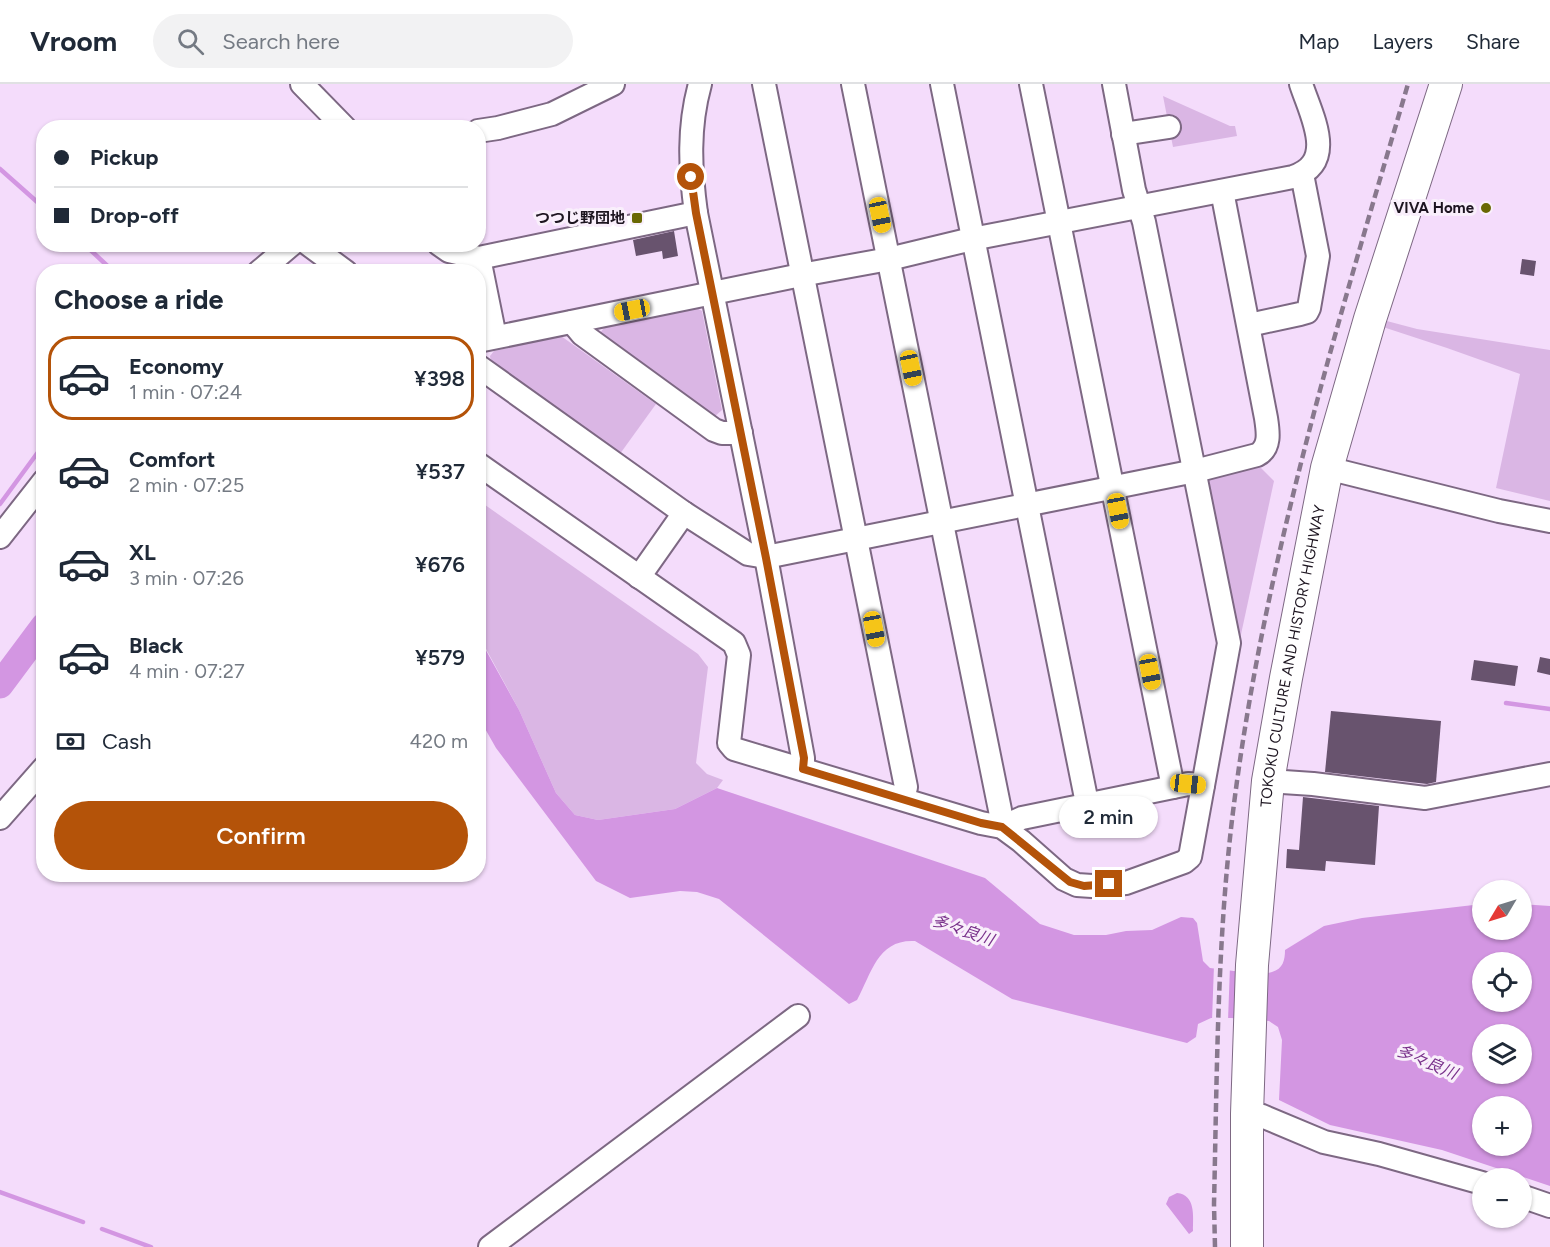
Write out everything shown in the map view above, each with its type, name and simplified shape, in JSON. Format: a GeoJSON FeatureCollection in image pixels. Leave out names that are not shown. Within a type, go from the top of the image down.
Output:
{"type":"FeatureCollection","features":[{"type":"Feature","properties":{"kind":"highway","name":"TOKOKU CULTURE AND HISTORY HIGHWAY"},"geometry":{"type":"LineString","coordinates":[[1247,1247],[1249,1026],[1268,781],[1327,468],[1370,320],[1446,84]]}},
{"type":"Feature","properties":{"kind":"street"},"geometry":{"type":"LineString","coordinates":[[486,130],[552,114],[613,84]]}},
{"type":"Feature","properties":{"kind":"street"},"geometry":{"type":"LineString","coordinates":[[700,84],[695,102],[690,144],[691,177],[696,213],[766,558],[804,758],[803,769]]}},
{"type":"Feature","properties":{"kind":"street"},"geometry":{"type":"LineString","coordinates":[[764,84],[906,787],[903,799]]}},
{"type":"Feature","properties":{"kind":"street"},"geometry":{"type":"LineString","coordinates":[[853,84],[1002,827]]}},
{"type":"Feature","properties":{"kind":"street"},"geometry":{"type":"LineString","coordinates":[[942,84],[1087,803]]}},
{"type":"Feature","properties":{"kind":"street"},"geometry":{"type":"LineString","coordinates":[[1031,84],[1173,787]]}},
{"type":"Feature","properties":{"kind":"street"},"geometry":{"type":"LineString","coordinates":[[486,470],[734,643],[739,655],[729,742],[734,749],[981,823],[1002,827],[1070,882],[1084,886],[1126,883],[1185,862],[1190,857],[1229,643],[1114,84]]}},
{"type":"Feature","properties":{"kind":"street"},"geometry":{"type":"LineString","coordinates":[[487,339],[889,258],[972,238],[1302,174],[1317,160],[1319,144],[1301,84]]}},
{"type":"Feature","properties":{"kind":"street"},"geometry":{"type":"LineString","coordinates":[[312,87],[339,120]]}},
{"type":"Feature","properties":{"kind":"street"},"geometry":{"type":"LineString","coordinates":[[1123,134],[1169,128]]}},
{"type":"Feature","properties":{"kind":"street"},"geometry":{"type":"LineString","coordinates":[[1249,325],[1300,314],[1307,312],[1309,308],[1318,256],[1302,174]]}},
{"type":"Feature","properties":{"kind":"street"},"geometry":{"type":"LineString","coordinates":[[486,372],[684,513],[748,554],[766,558],[1028,506],[1253,457],[1265,449],[1268,433],[1222,191]]}},
{"type":"Feature","properties":{"kind":"street"},"geometry":{"type":"LineString","coordinates":[[452,252],[479,258],[696,213]]}},
{"type":"Feature","properties":{"kind":"street"},"geometry":{"type":"LineString","coordinates":[[273,264],[284,252]]}},
{"type":"Feature","properties":{"kind":"street"},"geometry":{"type":"LineString","coordinates":[[319,252],[335,264]]}},
{"type":"Feature","properties":{"kind":"street"},"geometry":{"type":"LineString","coordinates":[[479,258],[480,264]]}},
{"type":"Feature","properties":{"kind":"street"},"geometry":{"type":"LineString","coordinates":[[572,322],[582,334],[714,430],[722,433],[741,433]]}},
{"type":"Feature","properties":{"kind":"street"},"geometry":{"type":"LineString","coordinates":[[1327,468],[1499,511],[1550,521]]}},
{"type":"Feature","properties":{"kind":"street"},"geometry":{"type":"LineString","coordinates":[[0,537],[36,491]]}},
{"type":"Feature","properties":{"kind":"street"},"geometry":{"type":"LineString","coordinates":[[639,577],[684,513]]}},
{"type":"Feature","properties":{"kind":"street"},"geometry":{"type":"LineString","coordinates":[[1268,781],[1313,784],[1425,798],[1550,774]]}},
{"type":"Feature","properties":{"kind":"street"},"geometry":{"type":"LineString","coordinates":[[0,818],[36,777]]}},
{"type":"Feature","properties":{"kind":"street"},"geometry":{"type":"LineString","coordinates":[[1002,827],[1022,818],[1087,803],[1188,784],[1203,785]]}},
{"type":"Feature","properties":{"kind":"street"},"geometry":{"type":"LineString","coordinates":[[490,1247],[798,1016]]}},
{"type":"Feature","properties":{"kind":"street"},"geometry":{"type":"LineString","coordinates":[[1247,1114],[1262,1116],[1324,1142],[1379,1154],[1472,1180]]}},
{"type":"Feature","properties":{"kind":"street"},"geometry":{"type":"LineString","coordinates":[[1532,1200],[1550,1206]]}},
{"type":"Feature","properties":{"kind":"shaded area"},"geometry":{"type":"Polygon","coordinates":[[[1163,96],[1230,126],[1235,126],[1237,136],[1173,147],[1163,96]]]}},
{"type":"Feature","properties":{"kind":"shaded area"},"geometry":{"type":"Polygon","coordinates":[[[695,307],[702,311],[722,410],[714,417],[599,334],[604,328],[695,307]]]}},
{"type":"Feature","properties":{"kind":"shaded area"},"geometry":{"type":"Polygon","coordinates":[[[1383,320],[1417,329],[1550,350],[1550,501],[1496,488],[1520,374],[1383,327],[1383,320]]]}},
{"type":"Feature","properties":{"kind":"shaded area"},"geometry":{"type":"Polygon","coordinates":[[[561,336],[656,404],[617,458],[491,362],[490,356],[494,351],[561,336]]]}},
{"type":"Feature","properties":{"kind":"shaded area"},"geometry":{"type":"Polygon","coordinates":[[[1257,464],[1274,481],[1240,639],[1237,639],[1203,483],[1209,474],[1257,464]]]}},
{"type":"Feature","properties":{"kind":"shaded area"},"geometry":{"type":"Polygon","coordinates":[[[486,506],[698,654],[708,667],[696,763],[707,774],[723,780],[717,788],[675,809],[598,820],[575,815],[556,793],[519,710],[486,649],[486,506]]]}},
{"type":"Feature","properties":{"kind":"water"},"geometry":{"type":"Polygon","coordinates":[[[486,650],[519,710],[556,793],[575,815],[598,820],[675,809],[717,788],[985,878],[1040,924],[1074,935],[1106,935],[1126,931],[1152,930],[1181,917],[1193,918],[1197,923],[1203,961],[1210,968],[1252,973],[1272,972],[1283,964],[1285,950],[1324,926],[1362,918],[1472,905],[1472,940],[1532,940],[1532,905],[1550,906],[1550,1186],[1532,1180],[1532,1168],[1496,1168],[1442,1150],[1330,1125],[1279,1100],[1282,1040],[1278,1027],[1269,1021],[1211,1018],[1198,1024],[1196,1037],[1187,1043],[1012,999],[915,941],[892,945],[884,951],[872,968],[857,1000],[849,1004],[719,899],[697,892],[680,891],[630,898],[596,881],[496,748],[486,730],[486,650]]]}},
{"type":"Feature","properties":{"kind":"water"},"geometry":{"type":"Polygon","coordinates":[[[1177,1193],[1188,1198],[1192,1207],[1193,1231],[1189,1234],[1166,1204],[1169,1197],[1177,1193]]]}},
{"type":"Feature","properties":{"kind":"pier"},"geometry":{"type":"Polygon","coordinates":[[[1214,965],[1230,966],[1228,1021],[1212,1021],[1214,965]]]}},
{"type":"Feature","properties":{"kind":"building"},"geometry":{"type":"Polygon","coordinates":[[[674,231],[678,256],[663,259],[662,251],[636,256],[633,240],[674,231]]]}},
{"type":"Feature","properties":{"kind":"building"},"geometry":{"type":"Polygon","coordinates":[[[1522,259],[1536,261],[1534,276],[1520,274],[1522,259]]]}},
{"type":"Feature","properties":{"kind":"building"},"geometry":{"type":"Polygon","coordinates":[[[1540,657],[1550,659],[1550,675],[1537,672],[1540,657]]]}},
{"type":"Feature","properties":{"kind":"building"},"geometry":{"type":"Polygon","coordinates":[[[1474,660],[1518,666],[1515,686],[1471,680],[1474,660]]]}},
{"type":"Feature","properties":{"kind":"building"},"geometry":{"type":"Polygon","coordinates":[[[1331,711],[1441,721],[1436,782],[1427,784],[1325,772],[1331,711]]]}},
{"type":"Feature","properties":{"kind":"building"},"geometry":{"type":"Polygon","coordinates":[[[1303,797],[1379,806],[1375,865],[1326,861],[1325,871],[1286,868],[1287,849],[1299,850],[1303,797]]]}},
{"type":"Feature","properties":{"kind":"waterway"},"geometry":{"type":"LineString","coordinates":[[0,169],[36,201]]}},
{"type":"Feature","properties":{"kind":"waterway"},"geometry":{"type":"LineString","coordinates":[[93,252],[105,264]]}},
{"type":"Feature","properties":{"kind":"waterway"},"geometry":{"type":"LineString","coordinates":[[0,504],[36,455]]}},
{"type":"Feature","properties":{"kind":"waterway","name":"多々良川"},"geometry":{"type":"LineString","coordinates":[[0,685],[36,637]]}},
{"type":"Feature","properties":{"kind":"waterway"},"geometry":{"type":"LineString","coordinates":[[1506,703],[1550,709]]}},
{"type":"Feature","properties":{"kind":"waterway"},"geometry":{"type":"LineString","coordinates":[[0,1192],[83,1222]]}},
{"type":"Feature","properties":{"kind":"waterway"},"geometry":{"type":"LineString","coordinates":[[102,1229],[151,1247]]}},
{"type":"Feature","properties":{"kind":"railway"},"geometry":{"type":"LineString","coordinates":[[1215,1247],[1217,1060],[1223,916],[1232,820],[1245,726],[1262,633],[1305,449],[1329,357],[1408,84]]}},
{"type":"Feature","properties":{"kind":"place","name":"VIVA Home"},"geometry":{"type":"Point","coordinates":[1486,208]}},
{"type":"Feature","properties":{"kind":"place","name":"つつじ野団地"},"geometry":{"type":"Point","coordinates":[637,218]}},
{"type":"Feature","properties":{"kind":"route"},"geometry":{"type":"LineString","coordinates":[[691,177],[696,213],[804,758],[803,769],[981,823],[1002,827],[1064,879],[1084,886],[1109,884]]}}]}
